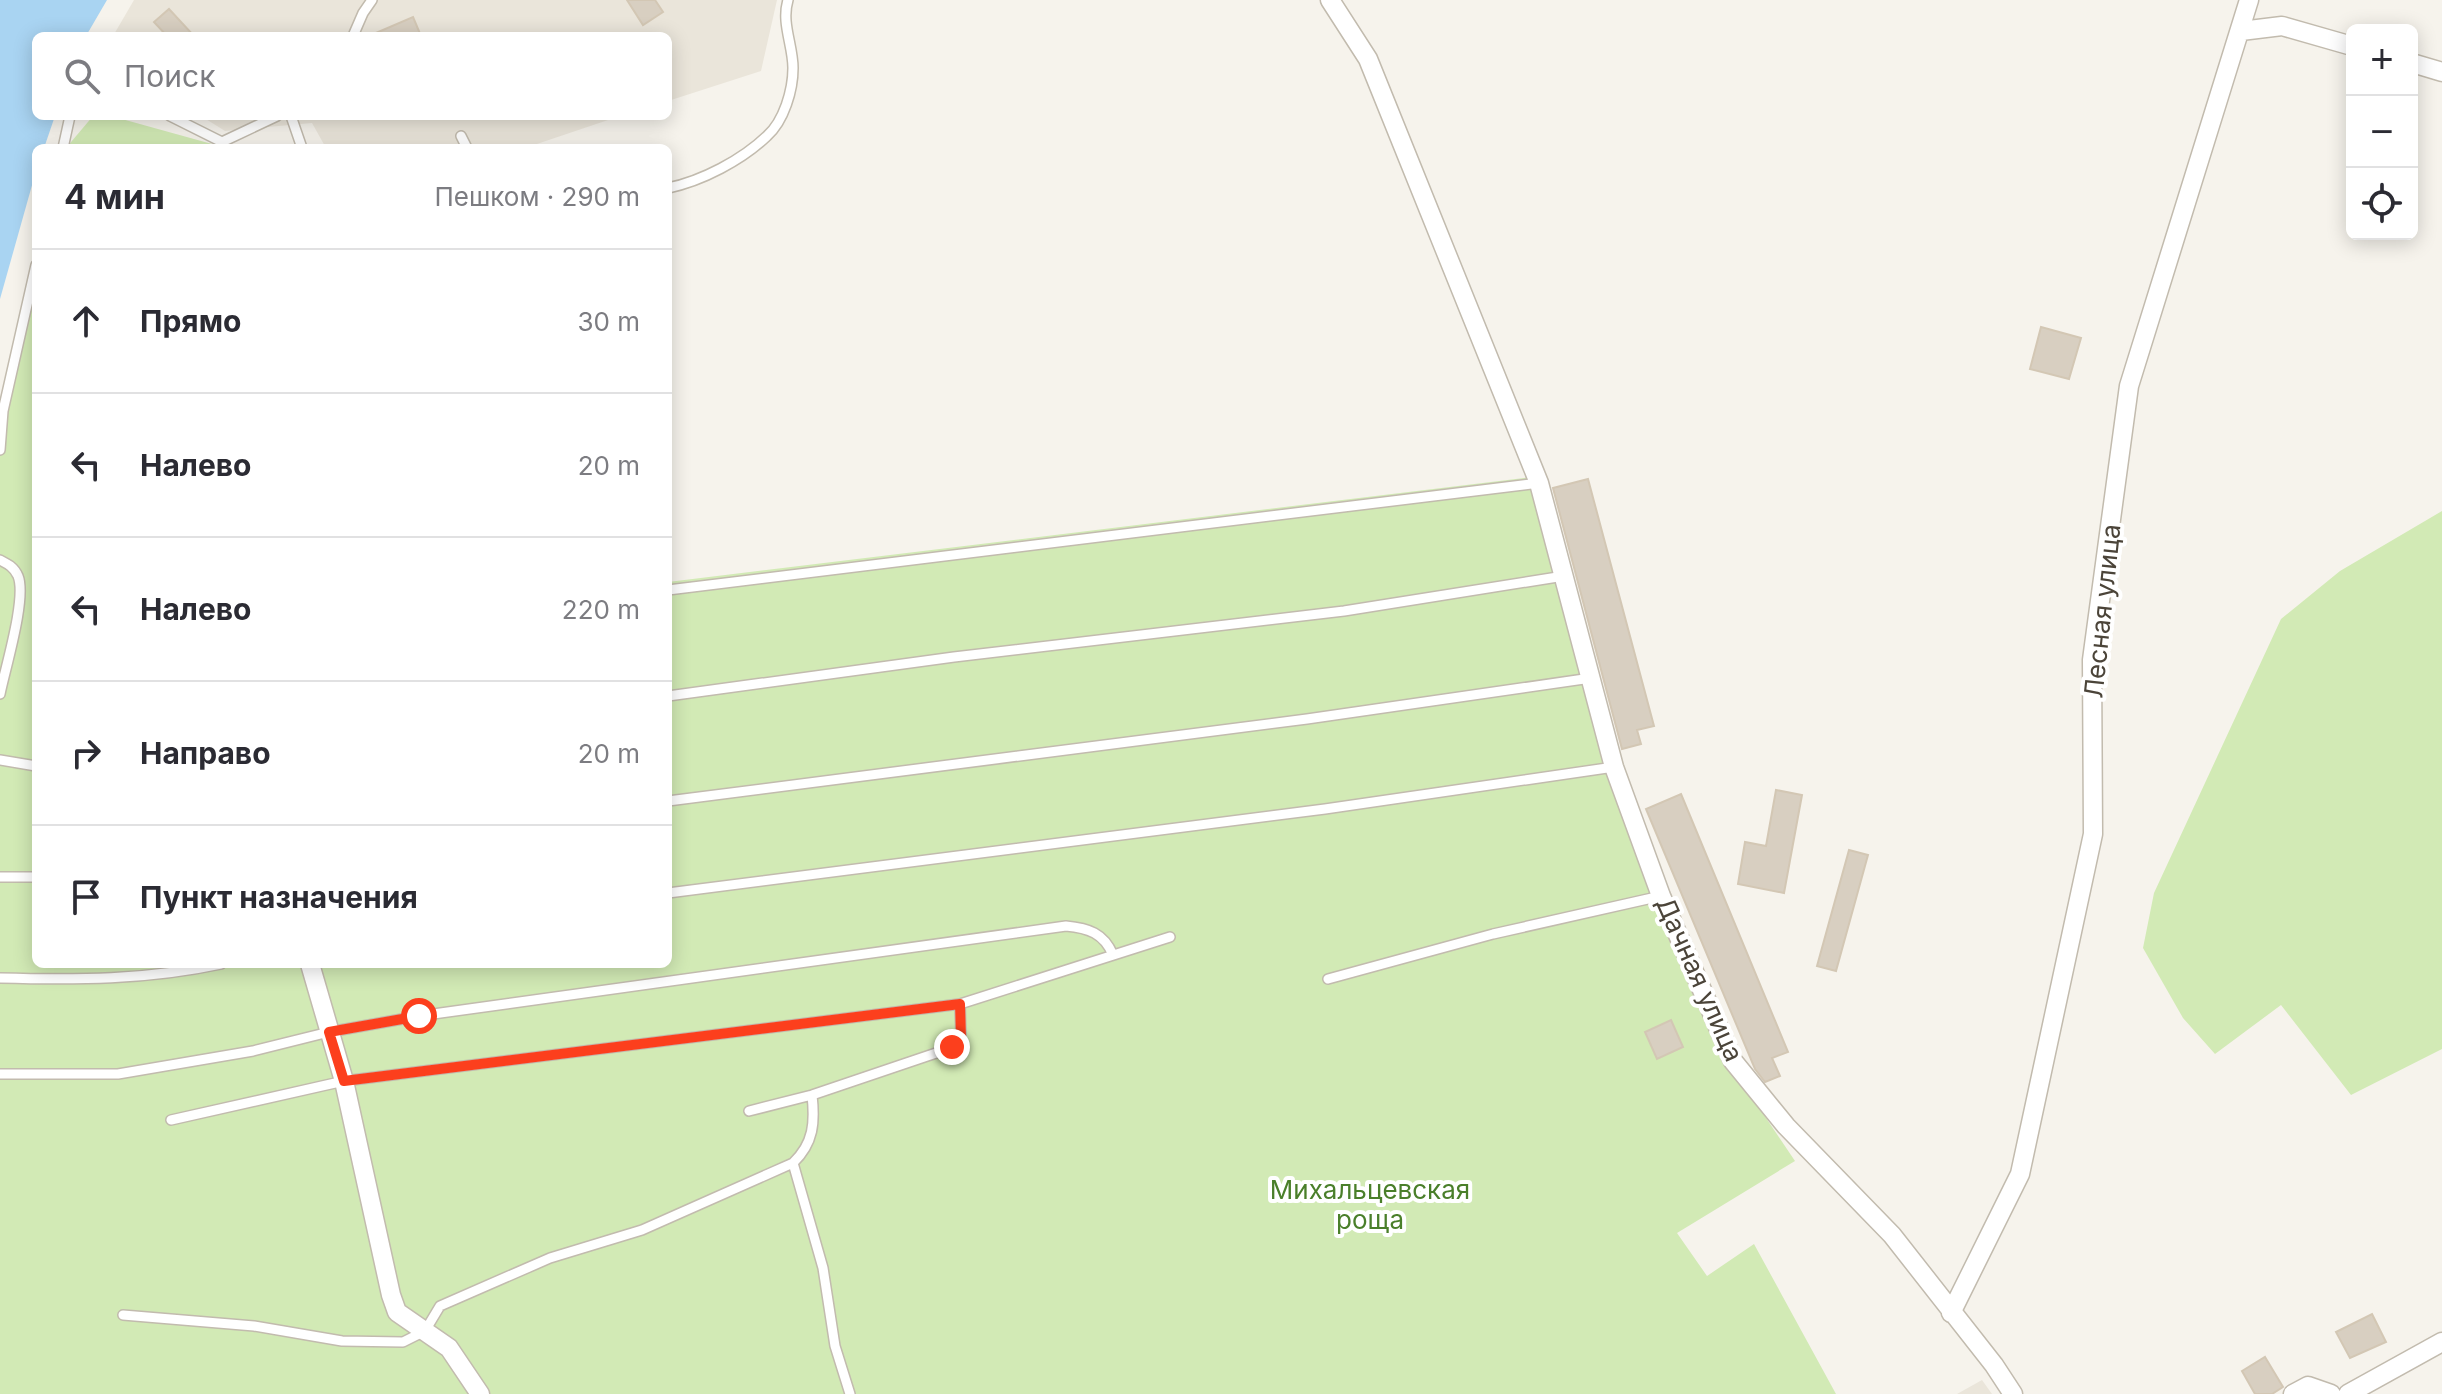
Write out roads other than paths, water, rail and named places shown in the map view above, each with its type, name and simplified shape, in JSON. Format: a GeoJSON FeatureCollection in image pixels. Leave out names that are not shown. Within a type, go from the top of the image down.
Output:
{"type":"FeatureCollection","features":[{"type":"Feature","properties":{"kind":"street","name":"Дачная улица"},"geometry":{"type":"LineString","coordinates":[[1330,0],[1368,59],[1539,483],[1614,767],[1661,896],[1733,1061],[1786,1126],[1892,1235],[1994,1365],[2013,1394]]}},
{"type":"Feature","properties":{"kind":"street","name":"Лесная улица"},"geometry":{"type":"LineString","coordinates":[[1951,1313],[2020,1174],[2093,834],[2092,660],[2129,386],[2249,0]]}},
{"type":"Feature","properties":{"kind":"street"},"geometry":{"type":"LineString","coordinates":[[2241,31],[2282,26],[2346,44]]}},
{"type":"Feature","properties":{"kind":"street"},"geometry":{"type":"LineString","coordinates":[[2418,65],[2442,72]]}},
{"type":"Feature","properties":{"kind":"street"},"geometry":{"type":"LineString","coordinates":[[311,968],[344,1081],[397,1312],[449,1348],[480,1394]]}},
{"type":"Feature","properties":{"kind":"street"},"geometry":{"type":"LineString","coordinates":[[2348,1394],[2442,1342]]}},
{"type":"Feature","properties":{"kind":"street"},"geometry":{"type":"LineString","coordinates":[[2293,1394],[2308,1386],[2331,1394]]}},
{"type":"Feature","properties":{"kind":"lane"},"geometry":{"type":"LineString","coordinates":[[355,32],[372,0]]}},
{"type":"Feature","properties":{"kind":"lane"},"geometry":{"type":"LineString","coordinates":[[672,187],[729,163],[769,135],[787,103],[793,68],[785,12],[788,0]]}},
{"type":"Feature","properties":{"kind":"lane"},"geometry":{"type":"LineString","coordinates":[[64,144],[69,120]]}},
{"type":"Feature","properties":{"kind":"lane"},"geometry":{"type":"LineString","coordinates":[[177,120],[219,144]]}},
{"type":"Feature","properties":{"kind":"lane"},"geometry":{"type":"LineString","coordinates":[[223,144],[269,120]]}},
{"type":"Feature","properties":{"kind":"lane"},"geometry":{"type":"LineString","coordinates":[[292,120],[301,144]]}},
{"type":"Feature","properties":{"kind":"lane"},"geometry":{"type":"LineString","coordinates":[[461,136],[465,144]]}},
{"type":"Feature","properties":{"kind":"lane"},"geometry":{"type":"LineString","coordinates":[[0,450],[3,411],[32,283]]}},
{"type":"Feature","properties":{"kind":"lane"},"geometry":{"type":"LineString","coordinates":[[672,590],[1539,483]]}},
{"type":"Feature","properties":{"kind":"lane"},"geometry":{"type":"LineString","coordinates":[[0,560],[11,566],[19,578],[19,607],[0,694]]}},
{"type":"Feature","properties":{"kind":"lane"},"geometry":{"type":"LineString","coordinates":[[672,695],[954,657],[1344,611],[1564,576]]}},
{"type":"Feature","properties":{"kind":"lane"},"geometry":{"type":"LineString","coordinates":[[672,800],[1307,719],[1591,678]]}},
{"type":"Feature","properties":{"kind":"lane"},"geometry":{"type":"LineString","coordinates":[[0,760],[32,765]]}},
{"type":"Feature","properties":{"kind":"lane"},"geometry":{"type":"LineString","coordinates":[[672,892],[1325,809],[1614,767]]}},
{"type":"Feature","properties":{"kind":"lane"},"geometry":{"type":"LineString","coordinates":[[0,877],[32,877]]}},
{"type":"Feature","properties":{"kind":"lane"},"geometry":{"type":"LineString","coordinates":[[1328,979],[1493,934],[1661,896]]}},
{"type":"Feature","properties":{"kind":"lane"},"geometry":{"type":"LineString","coordinates":[[0,1074],[118,1074],[253,1051],[329,1032],[419,1016],[1066,926],[1085,928],[1099,935],[1113,955]]}},
{"type":"Feature","properties":{"kind":"lane"},"geometry":{"type":"LineString","coordinates":[[171,1120],[344,1081],[960,1004],[1170,937]]}},
{"type":"Feature","properties":{"kind":"lane"},"geometry":{"type":"LineString","coordinates":[[0,978],[92,981],[204,968]]}},
{"type":"Feature","properties":{"kind":"lane"},"geometry":{"type":"LineString","coordinates":[[749,1111],[812,1095],[952,1047],[961,1037],[960,1004]]}},
{"type":"Feature","properties":{"kind":"lane"},"geometry":{"type":"LineString","coordinates":[[123,1315],[254,1326],[342,1341],[403,1342],[425,1331],[440,1306],[550,1258],[642,1230],[793,1163],[806,1151],[811,1140],[814,1117],[812,1095]]}},
{"type":"Feature","properties":{"kind":"lane"},"geometry":{"type":"LineString","coordinates":[[793,1163],[823,1268],[835,1346],[850,1394]]}},
{"type":"Feature","properties":{"kind":"water"},"geometry":{"type":"Polygon","coordinates":[[[0,0],[107,0],[88,32],[32,32],[32,120],[54,120],[45,144],[32,144],[32,185],[0,299],[0,0]]]}},
{"type":"Feature","properties":{"kind":"park label","name":"Михальцевская роща"},"geometry":{"type":"Point","coordinates":[1370,1204]}}]}
